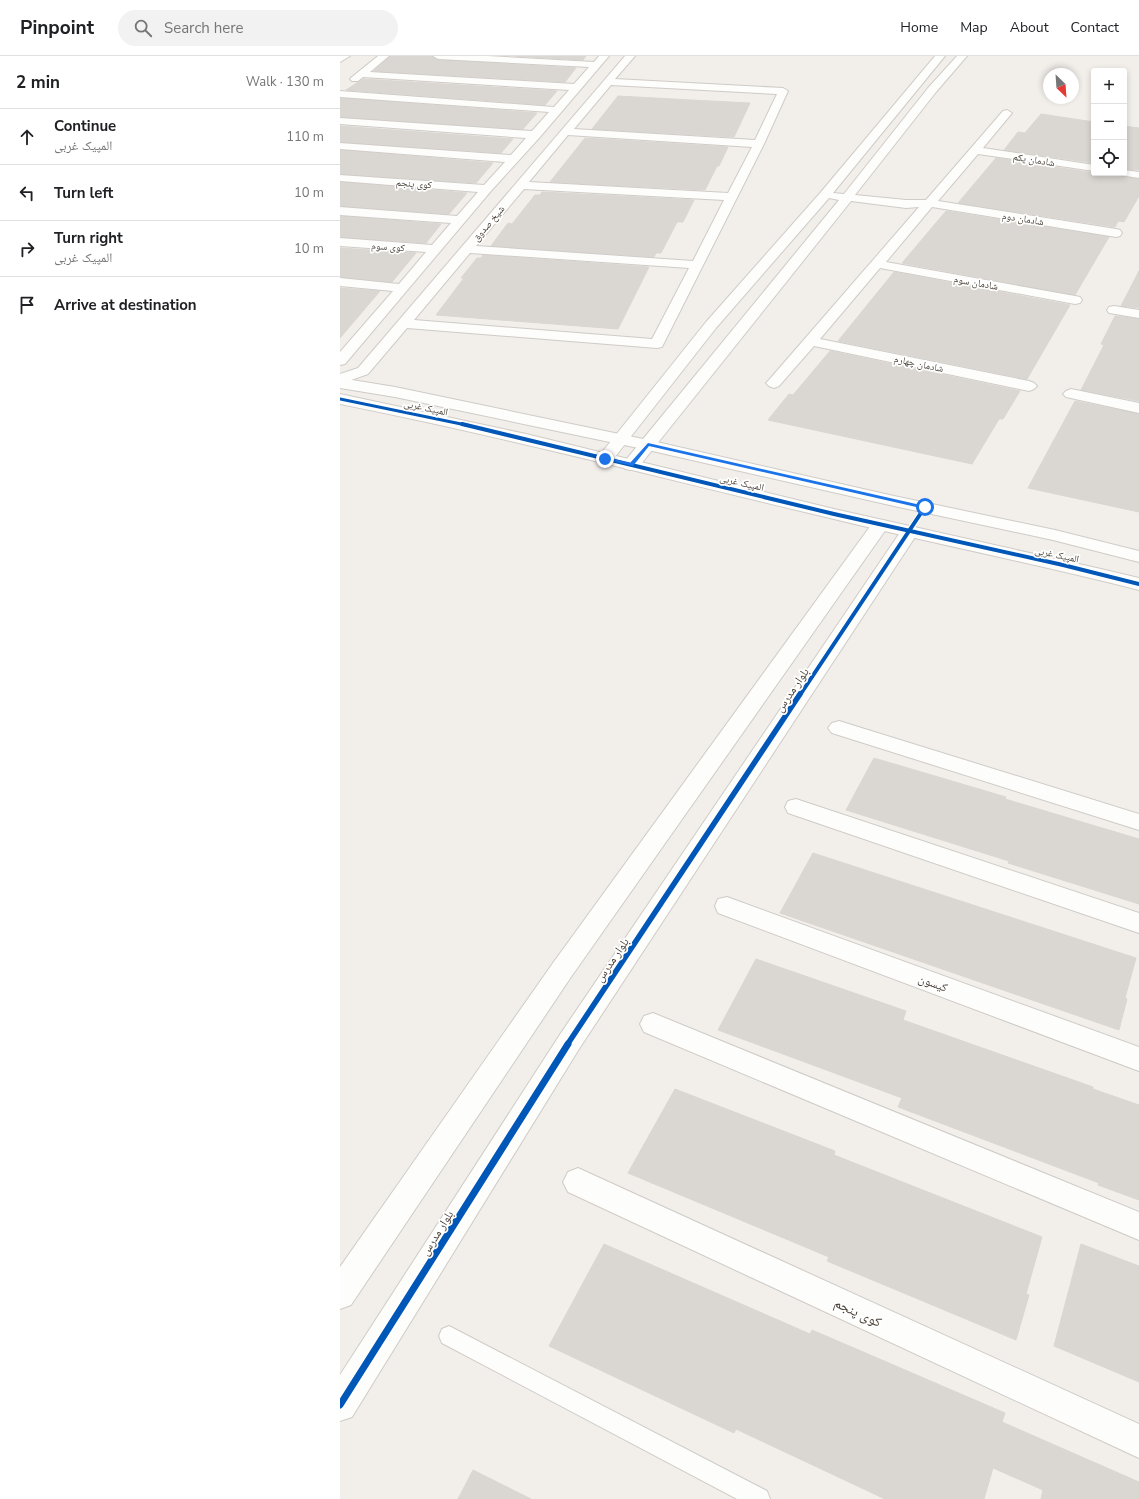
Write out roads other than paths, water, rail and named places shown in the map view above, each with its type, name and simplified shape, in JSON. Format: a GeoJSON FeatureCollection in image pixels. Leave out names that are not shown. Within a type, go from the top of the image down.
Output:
{"type":"FeatureCollection","features":[{"type":"Feature","properties":{"kind":"street"},"geometry":{"type":"LineString","coordinates":[[340,59],[345,56]]}},
{"type":"Feature","properties":{"kind":"street"},"geometry":{"type":"LineString","coordinates":[[340,90],[384,56]]}},
{"type":"Feature","properties":{"kind":"street"},"geometry":{"type":"LineString","coordinates":[[438,56],[600,61]]}},
{"type":"Feature","properties":{"kind":"street","name":"شیخ صدوق"},"geometry":{"type":"LineString","coordinates":[[340,379],[363,371],[630,56]]}},
{"type":"Feature","properties":{"kind":"street"},"geometry":{"type":"LineString","coordinates":[[605,459],[711,325],[826,195],[940,56]]}},
{"type":"Feature","properties":{"kind":"street"},"geometry":{"type":"LineString","coordinates":[[631,465],[847,198],[932,90],[962,56]]}},
{"type":"Feature","properties":{"kind":"street","name":"شیخ صدوق"},"geometry":{"type":"LineString","coordinates":[[340,361],[487,189],[600,61]]}},
{"type":"Feature","properties":{"kind":"street"},"geometry":{"type":"LineString","coordinates":[[361,74],[576,87]]}},
{"type":"Feature","properties":{"kind":"street"},"geometry":{"type":"LineString","coordinates":[[403,323],[657,344],[759,144],[783,90],[607,82]]}},
{"type":"Feature","properties":{"kind":"street"},"geometry":{"type":"LineString","coordinates":[[340,94],[557,110]]}},
{"type":"Feature","properties":{"kind":"street"},"geometry":{"type":"LineString","coordinates":[[774,383],[1007,113]]}},
{"type":"Feature","properties":{"kind":"street"},"geometry":{"type":"LineString","coordinates":[[340,121],[536,135]]}},
{"type":"Feature","properties":{"kind":"street"},"geometry":{"type":"LineString","coordinates":[[565,132],[759,144]]}},
{"type":"Feature","properties":{"kind":"street"},"geometry":{"type":"LineString","coordinates":[[340,146],[514,159]]}},
{"type":"Feature","properties":{"kind":"street","name":"شادمان یکم"},"geometry":{"type":"LineString","coordinates":[[975,150],[1091,168]]}},
{"type":"Feature","properties":{"kind":"street"},"geometry":{"type":"LineString","coordinates":[[1127,173],[1139,175]]}},
{"type":"Feature","properties":{"kind":"street","name":"کوی پنجم"},"geometry":{"type":"LineString","coordinates":[[340,178],[487,189]]}},
{"type":"Feature","properties":{"kind":"street"},"geometry":{"type":"LineString","coordinates":[[836,183],[916,196],[930,203]]}},
{"type":"Feature","properties":{"kind":"street"},"geometry":{"type":"LineString","coordinates":[[520,185],[732,197]]}},
{"type":"Feature","properties":{"kind":"street"},"geometry":{"type":"LineString","coordinates":[[826,195],[906,204],[930,203]]}},
{"type":"Feature","properties":{"kind":"street","name":"شادمان دوم"},"geometry":{"type":"LineString","coordinates":[[930,203],[1116,232]]}},
{"type":"Feature","properties":{"kind":"street"},"geometry":{"type":"LineString","coordinates":[[340,211],[462,220]]}},
{"type":"Feature","properties":{"kind":"street","name":"کوی سوم"},"geometry":{"type":"LineString","coordinates":[[340,242],[437,249]]}},
{"type":"Feature","properties":{"kind":"street"},"geometry":{"type":"LineString","coordinates":[[466,249],[698,265]]}},
{"type":"Feature","properties":{"kind":"street","name":"شادمان سوم"},"geometry":{"type":"LineString","coordinates":[[877,264],[1075,300]]}},
{"type":"Feature","properties":{"kind":"street"},"geometry":{"type":"LineString","coordinates":[[340,282],[403,288]]}},
{"type":"Feature","properties":{"kind":"street"},"geometry":{"type":"LineString","coordinates":[[1114,310],[1139,314]]}},
{"type":"Feature","properties":{"kind":"street"},"geometry":{"type":"LineString","coordinates":[[340,336],[359,338]]}},
{"type":"Feature","properties":{"kind":"street","name":"شادمان چهارم"},"geometry":{"type":"LineString","coordinates":[[810,341],[1029,386]]}},
{"type":"Feature","properties":{"kind":"street","name":"المپیک غربی"},"geometry":{"type":"LineString","coordinates":[[340,383],[395,392],[648,445],[894,501],[1055,535],[1139,557]]}},
{"type":"Feature","properties":{"kind":"street"},"geometry":{"type":"LineString","coordinates":[[1071,394],[1139,408]]}},
{"type":"Feature","properties":{"kind":"street","name":"المپیک غربی"},"geometry":{"type":"LineString","coordinates":[[340,399],[428,416],[880,525],[1082,568],[1139,584]]}},
{"type":"Feature","properties":{"kind":"street","name":"بلوار مدرس"},"geometry":{"type":"LineString","coordinates":[[340,1294],[562,970],[880,525],[894,501]]}},
{"type":"Feature","properties":{"kind":"street","name":"بلوار مدرس"},"geometry":{"type":"LineString","coordinates":[[340,1405],[570,1041],[925,507]]}},
{"type":"Feature","properties":{"kind":"street"},"geometry":{"type":"LineString","coordinates":[[839,728],[1139,822]]}},
{"type":"Feature","properties":{"kind":"street"},"geometry":{"type":"LineString","coordinates":[[796,807],[1139,923]]}},
{"type":"Feature","properties":{"kind":"street","name":"کیسون"},"geometry":{"type":"LineString","coordinates":[[727,906],[1139,1059]]}},
{"type":"Feature","properties":{"kind":"street"},"geometry":{"type":"LineString","coordinates":[[653,1024],[1139,1226]]}},
{"type":"Feature","properties":{"kind":"street","name":"کوی پنجم"},"geometry":{"type":"LineString","coordinates":[[578,1182],[1139,1441]]}},
{"type":"Feature","properties":{"kind":"lane"},"geometry":{"type":"LineString","coordinates":[[449,1336],[760,1499]]}}]}
